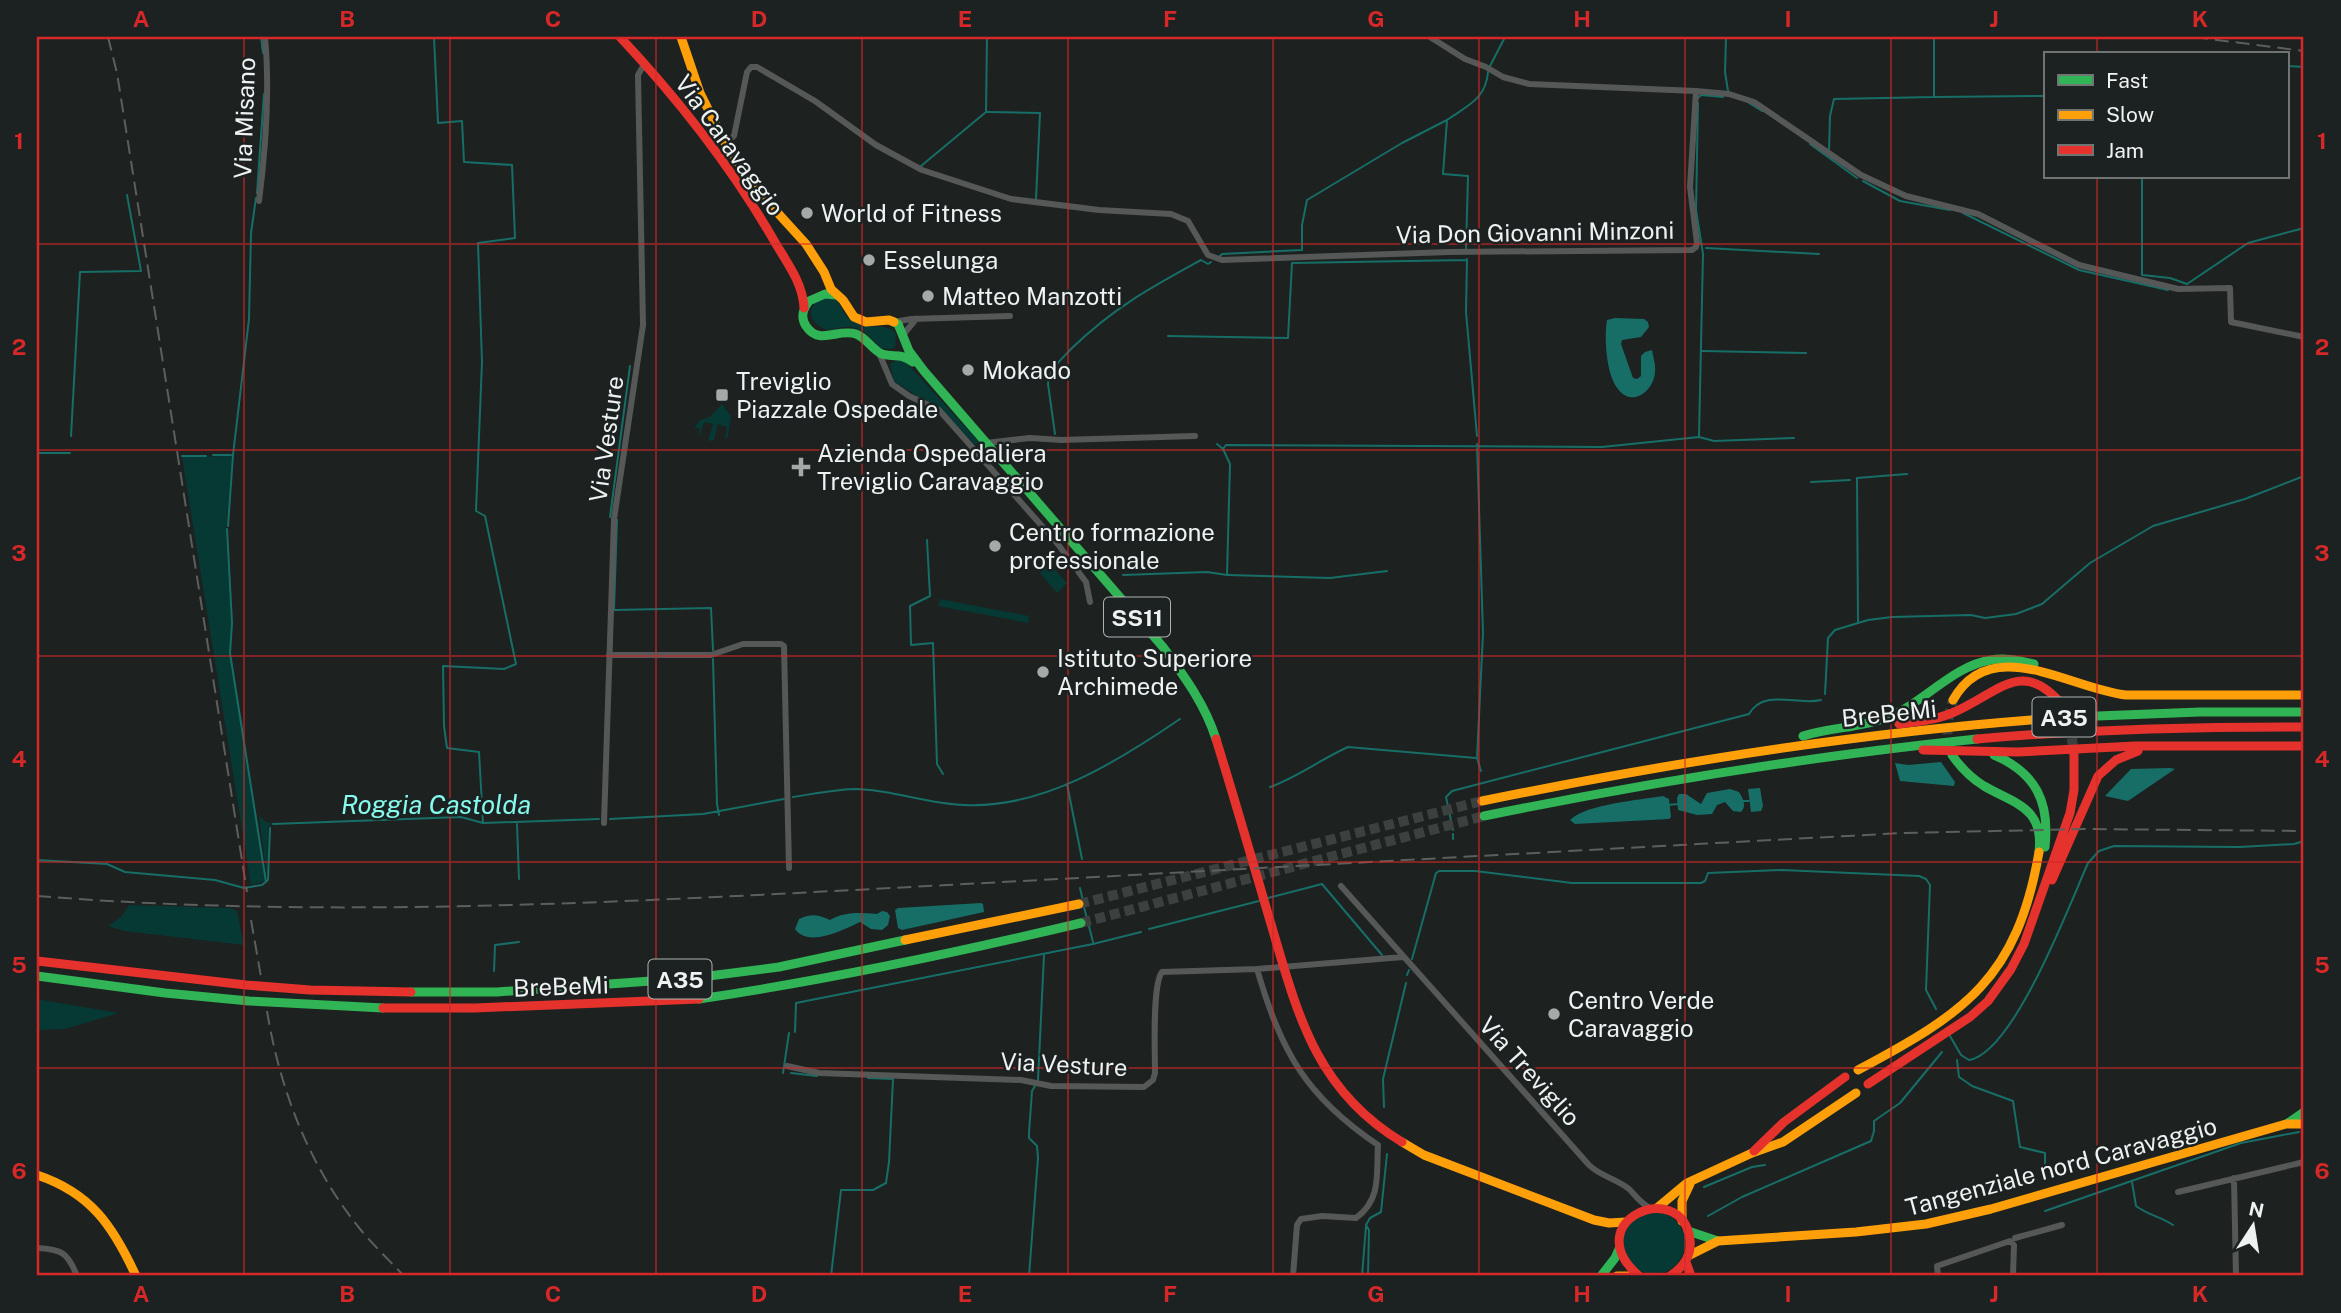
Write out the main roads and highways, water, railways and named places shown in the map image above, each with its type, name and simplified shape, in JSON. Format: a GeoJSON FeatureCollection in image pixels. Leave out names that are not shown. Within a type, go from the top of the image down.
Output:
{"type":"FeatureCollection","features":[{"type":"Feature","properties":{"kind":"main road","name":"Via Caravaggio"},"geometry":{"type":"LineString","coordinates":[[620,37],[691,117],[758,213],[799,284],[803,296],[804,321],[816,335],[828,337],[842,332],[856,333],[867,339],[878,351],[907,356],[924,371]]}},
{"type":"Feature","properties":{"kind":"main road","name":"Via Caravaggio"},"geometry":{"type":"LineString","coordinates":[[681,37],[700,93],[725,143],[755,188],[806,244],[836,295],[843,300],[854,317],[873,323],[884,320],[898,324],[909,351],[924,371],[992,445],[1163,647],[1195,692],[1210,720],[1292,995],[1312,1045],[1330,1077],[1356,1108],[1389,1135],[1409,1147],[1448,1165],[1594,1220]]}},
{"type":"Feature","properties":{"kind":"main road"},"geometry":{"type":"LineString","coordinates":[[815,295],[822,282],[818,261]]}},
{"type":"Feature","properties":{"kind":"main road","name":"Via Caravaggio"},"geometry":{"type":"LineString","coordinates":[[799,284],[808,294],[815,295]]}},
{"type":"Feature","properties":{"kind":"main road"},"geometry":{"type":"LineString","coordinates":[[804,308],[807,301],[815,295],[836,295]]}},
{"type":"Feature","properties":{"kind":"main road"},"geometry":{"type":"LineString","coordinates":[[893,354],[901,348],[903,337]]}},
{"type":"Feature","properties":{"kind":"main road"},"geometry":{"type":"LineString","coordinates":[[1786,744],[1823,730],[1871,722],[1895,714],[1954,674],[1986,660],[2006,657],[2026,661],[2074,683]]}},
{"type":"Feature","properties":{"kind":"main road"},"geometry":{"type":"LineString","coordinates":[[1953,700],[1968,680],[1979,673],[2000,667],[2028,668],[2110,693],[2130,695],[2304,695]]}},
{"type":"Feature","properties":{"kind":"main road"},"geometry":{"type":"LineString","coordinates":[[1825,739],[1847,730],[1936,719],[1998,687],[2017,681],[2037,683],[2046,688],[2064,707]]}},
{"type":"Feature","properties":{"kind":"main road","name":"BreBeMi"},"geometry":{"type":"LineString","coordinates":[[1482,801],[1615,773],[1825,739],[2058,717],[2195,712],[2304,712]]}},
{"type":"Feature","properties":{"kind":"main road","name":"BreBeMi"},"geometry":{"type":"LineString","coordinates":[[1484,816],[1616,788],[1854,751],[2066,733],[2204,727],[2304,727]]}},
{"type":"Feature","properties":{"kind":"main road"},"geometry":{"type":"LineString","coordinates":[[1854,751],[2304,746]]}},
{"type":"Feature","properties":{"kind":"main road"},"geometry":{"type":"LineString","coordinates":[[1868,1084],[1962,1023],[1988,1001],[2011,969],[2098,775],[2108,764],[2128,754],[2164,747]]}},
{"type":"Feature","properties":{"kind":"main road"},"geometry":{"type":"LineString","coordinates":[[1858,1070],[1962,1009],[1995,973],[2008,951],[2043,856],[2048,833],[2046,814],[2040,793],[2030,778],[2009,760],[1978,751]]}},
{"type":"Feature","properties":{"kind":"main road"},"geometry":{"type":"LineString","coordinates":[[2032,920],[2073,800],[2074,754]]}},
{"type":"Feature","properties":{"kind":"main road"},"geometry":{"type":"LineString","coordinates":[[1952,755],[1972,778],[2016,802],[2035,820],[2040,848],[2031,886]]}},
{"type":"Feature","properties":{"kind":"main road","name":"BreBeMi"},"geometry":{"type":"LineString","coordinates":[[37,961],[275,987],[370,992],[497,992],[693,978],[779,967],[1079,904]]}},
{"type":"Feature","properties":{"kind":"main road","name":"BreBeMi"},"geometry":{"type":"LineString","coordinates":[[37,976],[249,1001],[382,1008],[475,1008],[695,999],[781,988],[1081,923]]}},
{"type":"Feature","properties":{"kind":"main road"},"geometry":{"type":"LineString","coordinates":[[1752,1153],[1784,1122],[1846,1077]]}},
{"type":"Feature","properties":{"kind":"main road"},"geometry":{"type":"LineString","coordinates":[[1594,1220],[1609,1223],[1630,1219],[1654,1208],[1694,1180],[1783,1142],[1856,1093]]}},
{"type":"Feature","properties":{"kind":"main road","name":"Tangenziale nord Caravaggio"},"geometry":{"type":"LineString","coordinates":[[2286,1124],[2304,1112]]}},
{"type":"Feature","properties":{"kind":"main road","name":"Tangenziale nord Caravaggio"},"geometry":{"type":"LineString","coordinates":[[1688,1231],[1718,1241],[1856,1233],[1926,1224],[1991,1209],[2286,1124],[2304,1124]]}},
{"type":"Feature","properties":{"kind":"main road"},"geometry":{"type":"LineString","coordinates":[[37,1175],[71,1189],[100,1213],[113,1229],[136,1276]]}},
{"type":"Feature","properties":{"kind":"main road"},"geometry":{"type":"LineString","coordinates":[[1682,1222],[1682,1201],[1686,1189],[1694,1180]]}},
{"type":"Feature","properties":{"kind":"main road"},"geometry":{"type":"LineString","coordinates":[[1654,1208],[1671,1212],[1688,1231],[1690,1240],[1687,1259],[1691,1276]]}},
{"type":"Feature","properties":{"kind":"main road"},"geometry":{"type":"LineString","coordinates":[[1601,1276],[1615,1258],[1630,1219]]}},
{"type":"Feature","properties":{"kind":"main road"},"geometry":{"type":"LineString","coordinates":[[1594,1220],[1619,1245],[1627,1267],[1639,1276]]}},
{"type":"Feature","properties":{"kind":"main road","name":"Tangenziale nord Caravaggio"},"geometry":{"type":"LineString","coordinates":[[1670,1276],[1687,1259],[1718,1241]]}},
{"type":"Feature","properties":{"kind":"main road"},"geometry":{"type":"LineString","coordinates":[[1617,1276],[1639,1276]]}},
{"type":"Feature","properties":{"kind":"waterway"},"geometry":{"type":"LineString","coordinates":[[261,37],[263,53]]}},
{"type":"Feature","properties":{"kind":"waterway"},"geometry":{"type":"LineString","coordinates":[[434,37],[438,123],[462,121],[464,162],[512,165],[515,238],[478,243],[482,362],[476,511],[485,516],[516,664],[504,669],[443,666],[447,748],[479,752],[483,823]]}},
{"type":"Feature","properties":{"kind":"waterway"},"geometry":{"type":"LineString","coordinates":[[921,166],[986,112],[987,37]]}},
{"type":"Feature","properties":{"kind":"waterway"},"geometry":{"type":"LineString","coordinates":[[1490,66],[1505,37]]}},
{"type":"Feature","properties":{"kind":"waterway"},"geometry":{"type":"LineString","coordinates":[[1726,37],[1725,72],[1728,91]]}},
{"type":"Feature","properties":{"kind":"waterway"},"geometry":{"type":"LineString","coordinates":[[1829,151],[1830,116],[1834,99],[1934,97],[1934,37]]}},
{"type":"Feature","properties":{"kind":"waterway"},"geometry":{"type":"LineString","coordinates":[[2288,66],[2304,67]]}},
{"type":"Feature","properties":{"kind":"waterway"},"geometry":{"type":"LineString","coordinates":[[1466,249],[1468,176],[1443,174],[1447,120],[1479,95],[1484,89],[1488,72]]}},
{"type":"Feature","properties":{"kind":"waterway"},"geometry":{"type":"LineString","coordinates":[[257,193],[264,94]]}},
{"type":"Feature","properties":{"kind":"waterway"},"geometry":{"type":"LineString","coordinates":[[1698,98],[1701,95],[1723,97]]}},
{"type":"Feature","properties":{"kind":"waterway"},"geometry":{"type":"LineString","coordinates":[[1934,97],[2044,96]]}},
{"type":"Feature","properties":{"kind":"waterway"},"geometry":{"type":"LineString","coordinates":[[1698,103],[1696,210],[1703,254],[1699,436]]}},
{"type":"Feature","properties":{"kind":"waterway"},"geometry":{"type":"LineString","coordinates":[[1749,103],[1762,111]]}},
{"type":"Feature","properties":{"kind":"waterway"},"geometry":{"type":"LineString","coordinates":[[987,112],[1040,113],[1036,199]]}},
{"type":"Feature","properties":{"kind":"waterway"},"geometry":{"type":"LineString","coordinates":[[1220,256],[1302,250],[1302,225],[1307,200],[1402,143],[1447,120]]}},
{"type":"Feature","properties":{"kind":"waterway"},"geometry":{"type":"LineString","coordinates":[[1810,144],[1857,178]]}},
{"type":"Feature","properties":{"kind":"waterway"},"geometry":{"type":"LineString","coordinates":[[2142,178],[2142,275],[2170,278],[2187,284],[2248,243],[2304,228]]}},
{"type":"Feature","properties":{"kind":"waterway"},"geometry":{"type":"LineString","coordinates":[[1863,181],[1900,201],[1950,210]]}},
{"type":"Feature","properties":{"kind":"waterway"},"geometry":{"type":"LineString","coordinates":[[71,436],[80,272],[141,271],[127,195]]}},
{"type":"Feature","properties":{"kind":"waterway"},"geometry":{"type":"LineString","coordinates":[[228,526],[233,455],[249,319],[251,233],[256,198]]}},
{"type":"Feature","properties":{"kind":"waterway"},"geometry":{"type":"LineString","coordinates":[[1963,213],[2079,270],[2168,290]]}},
{"type":"Feature","properties":{"kind":"waterway"},"geometry":{"type":"LineString","coordinates":[[1706,248],[1819,254]]}},
{"type":"Feature","properties":{"kind":"waterway"},"geometry":{"type":"LineString","coordinates":[[1467,259],[1466,312],[1477,436]]}},
{"type":"Feature","properties":{"kind":"waterway"},"geometry":{"type":"LineString","coordinates":[[1055,434],[1048,384],[1053,369],[1060,361],[1102,322],[1133,300],[1201,260],[1208,264],[1211,262]]}},
{"type":"Feature","properties":{"kind":"waterway"},"geometry":{"type":"LineString","coordinates":[[1168,336],[1288,338],[1292,263],[1467,260]]}},
{"type":"Feature","properties":{"kind":"waterway"},"geometry":{"type":"LineString","coordinates":[[1702,351],[1806,353]]}},
{"type":"Feature","properties":{"kind":"waterway"},"geometry":{"type":"LineString","coordinates":[[610,517],[630,366]]}},
{"type":"Feature","properties":{"kind":"waterway"},"geometry":{"type":"LineString","coordinates":[[1223,449],[1226,445],[1602,447],[1699,437],[1714,441],[1794,438]]}},
{"type":"Feature","properties":{"kind":"waterway"},"geometry":{"type":"LineString","coordinates":[[1123,575],[1207,572],[1227,575],[1230,464],[1223,449],[1217,444]]}},
{"type":"Feature","properties":{"kind":"waterway"},"geometry":{"type":"LineString","coordinates":[[1477,444],[1483,633],[1477,758],[1481,771]]}},
{"type":"Feature","properties":{"kind":"waterway"},"geometry":{"type":"LineString","coordinates":[[37,453],[70,453]]}},
{"type":"Feature","properties":{"kind":"waterway"},"geometry":{"type":"LineString","coordinates":[[213,455],[231,455]]}},
{"type":"Feature","properties":{"kind":"waterway"},"geometry":{"type":"LineString","coordinates":[[182,456],[206,456]]}},
{"type":"Feature","properties":{"kind":"waterway"},"geometry":{"type":"LineString","coordinates":[[1858,622],[1857,478],[1907,474]]}},
{"type":"Feature","properties":{"kind":"waterway"},"geometry":{"type":"LineString","coordinates":[[1825,694],[1828,638],[1835,630],[1868,620],[1892,617],[1971,615],[1985,618],[2016,614],[2042,604],[2090,563],[2153,526],[2245,499],[2304,476]]}},
{"type":"Feature","properties":{"kind":"waterway"},"geometry":{"type":"LineString","coordinates":[[1811,482],[1850,480]]}},
{"type":"Feature","properties":{"kind":"waterway"},"geometry":{"type":"LineString","coordinates":[[617,520],[614,610],[711,608],[713,650]]}},
{"type":"Feature","properties":{"kind":"waterway"},"geometry":{"type":"LineString","coordinates":[[227,529],[232,623],[230,653],[266,882]]}},
{"type":"Feature","properties":{"kind":"waterway"},"geometry":{"type":"LineString","coordinates":[[927,540],[930,596],[910,606],[911,645],[933,643],[937,764],[943,774]]}},
{"type":"Feature","properties":{"kind":"waterway"},"geometry":{"type":"LineString","coordinates":[[1228,575],[1330,578],[1387,571]]}},
{"type":"Feature","properties":{"kind":"waterway"},"geometry":{"type":"LineString","coordinates":[[713,659],[719,815]]}},
{"type":"Feature","properties":{"kind":"waterway"},"geometry":{"type":"LineString","coordinates":[[1453,830],[1446,797],[1452,791],[1749,714],[1755,706],[1763,702],[1821,700]]}},
{"type":"Feature","properties":{"kind":"waterway","name":"Roggia Castolda"},"geometry":{"type":"LineString","coordinates":[[793,797],[857,789],[964,805],[1022,799],[1078,780],[1131,751],[1180,719]]}},
{"type":"Feature","properties":{"kind":"waterway"},"geometry":{"type":"LineString","coordinates":[[1270,787],[1348,747],[1476,758]]}},
{"type":"Feature","properties":{"kind":"waterway"},"geometry":{"type":"LineString","coordinates":[[1067,784],[1082,859]]}},
{"type":"Feature","properties":{"kind":"waterway","name":"Roggia Castolda"},"geometry":{"type":"LineString","coordinates":[[610,819],[703,814],[784,799]]}},
{"type":"Feature","properties":{"kind":"waterway"},"geometry":{"type":"LineString","coordinates":[[1743,801],[1749,801]]}},
{"type":"Feature","properties":{"kind":"waterway"},"geometry":{"type":"LineString","coordinates":[[1667,805],[1679,804]]}},
{"type":"Feature","properties":{"kind":"waterway","name":"Roggia Castolda"},"geometry":{"type":"LineString","coordinates":[[273,824],[461,817],[483,823],[599,819]]}},
{"type":"Feature","properties":{"kind":"waterway"},"geometry":{"type":"LineString","coordinates":[[517,824],[519,879]]}},
{"type":"Feature","properties":{"kind":"waterway"},"geometry":{"type":"LineString","coordinates":[[37,860],[107,864],[125,872],[215,880],[244,888],[262,885],[268,880],[270,828]]}},
{"type":"Feature","properties":{"kind":"waterway"},"geometry":{"type":"LineString","coordinates":[[1453,834],[1453,839]]}},
{"type":"Feature","properties":{"kind":"waterway"},"geometry":{"type":"LineString","coordinates":[[1950,1036],[1961,1055],[1969,1060],[1986,1051],[2004,1032],[2039,974],[2088,863],[2099,851],[2114,846],[2240,847],[2294,844],[2304,838]]}},
{"type":"Feature","properties":{"kind":"waterway"},"geometry":{"type":"LineString","coordinates":[[1412,959],[1436,873],[1439,871],[1475,871],[1572,883],[1701,883],[1705,881],[1708,873],[1782,870],[1919,876],[1926,879],[1930,885],[1926,990],[1936,1009]]}},
{"type":"Feature","properties":{"kind":"waterway"},"geometry":{"type":"LineString","coordinates":[[1268,898],[1322,884],[1382,955]]}},
{"type":"Feature","properties":{"kind":"waterway"},"geometry":{"type":"LineString","coordinates":[[1080,888],[1083,901]]}},
{"type":"Feature","properties":{"kind":"waterway"},"geometry":{"type":"LineString","coordinates":[[1149,929],[1259,901]]}},
{"type":"Feature","properties":{"kind":"waterway","name":"BreBeMi"},"geometry":{"type":"LineString","coordinates":[[1084,907],[1093,942]]}},
{"type":"Feature","properties":{"kind":"waterway"},"geometry":{"type":"LineString","coordinates":[[795,1032],[796,1003],[1141,932]]}},
{"type":"Feature","properties":{"kind":"waterway"},"geometry":{"type":"LineString","coordinates":[[494,971],[495,945],[519,942]]}},
{"type":"Feature","properties":{"kind":"waterway"},"geometry":{"type":"LineString","coordinates":[[1038,1080],[1044,955]]}},
{"type":"Feature","properties":{"kind":"waterway"},"geometry":{"type":"LineString","coordinates":[[1407,975],[1409,970]]}},
{"type":"Feature","properties":{"kind":"waterway"},"geometry":{"type":"LineString","coordinates":[[1384,1107],[1383,1079],[1406,983]]}},
{"type":"Feature","properties":{"kind":"waterway"},"geometry":{"type":"LineString","coordinates":[[783,1073],[789,1033]]}},
{"type":"Feature","properties":{"kind":"waterway"},"geometry":{"type":"LineString","coordinates":[[1708,1216],[1742,1197],[1871,1141],[1874,1121],[1900,1103],[1942,1052]]}},
{"type":"Feature","properties":{"kind":"waterway"},"geometry":{"type":"LineString","coordinates":[[1957,1060],[1959,1077],[1972,1086],[2013,1101],[2020,1147],[2045,1153],[2045,1171]]}},
{"type":"Feature","properties":{"kind":"waterway"},"geometry":{"type":"LineString","coordinates":[[791,1073],[817,1076]]}},
{"type":"Feature","properties":{"kind":"waterway"},"geometry":{"type":"LineString","coordinates":[[831,1276],[841,1190],[873,1190],[886,1183],[893,1079],[868,1078]]}},
{"type":"Feature","properties":{"kind":"waterway"},"geometry":{"type":"LineString","coordinates":[[1029,1276],[1038,1158],[1037,1146],[1029,1138],[1032,1091],[1035,1086]]}},
{"type":"Feature","properties":{"kind":"waterway"},"geometry":{"type":"LineString","coordinates":[[2045,1211],[2241,1143],[2299,1132]]}},
{"type":"Feature","properties":{"kind":"waterway"},"geometry":{"type":"LineString","coordinates":[[1368,1276],[1369,1230],[1366,1225],[1370,1218],[1381,1212],[1387,1154]]}},
{"type":"Feature","properties":{"kind":"waterway"},"geometry":{"type":"LineString","coordinates":[[1704,1187],[1752,1167],[1765,1165]]}},
{"type":"Feature","properties":{"kind":"waterway"},"geometry":{"type":"LineString","coordinates":[[2132,1182],[2136,1206],[2173,1225]]}},
{"type":"Feature","properties":{"kind":"waterway"},"geometry":{"type":"LineString","coordinates":[[1362,1276],[1366,1226]]}},
{"type":"Feature","properties":{"kind":"waterway"},"geometry":{"type":"LineString","coordinates":[[731,1276],[743,1276]]}},
{"type":"Feature","properties":{"kind":"tunnel"},"geometry":{"type":"LineString","coordinates":[[1950,749],[1948,724],[1953,700]]}},
{"type":"Feature","properties":{"kind":"tunnel"},"geometry":{"type":"LineString","coordinates":[[2065,709],[2074,754]]}},
{"type":"Feature","properties":{"kind":"tunnel"},"geometry":{"type":"LineString","coordinates":[[1079,904],[1482,801]]}},
{"type":"Feature","properties":{"kind":"tunnel"},"geometry":{"type":"LineString","coordinates":[[1081,923],[1484,816]]}},
{"type":"Feature","properties":{"kind":"railway"},"geometry":{"type":"LineString","coordinates":[[108,37],[117,73],[247,892]]}},
{"type":"Feature","properties":{"kind":"railway"},"geometry":{"type":"LineString","coordinates":[[2194,37],[2304,51]]}},
{"type":"Feature","properties":{"kind":"railway"},"geometry":{"type":"LineString","coordinates":[[37,896],[264,907],[606,902],[1903,833],[2087,829],[2304,831]]}},
{"type":"Feature","properties":{"kind":"railway"},"geometry":{"type":"LineString","coordinates":[[251,920],[261,977]]}},
{"type":"Feature","properties":{"kind":"railway"},"geometry":{"type":"LineString","coordinates":[[267,1011],[280,1070],[299,1126],[312,1153],[342,1205],[360,1229],[404,1276]]}},
{"type":"Feature","properties":{"kind":"place","name":"World of Fitness"},"geometry":{"type":"Point","coordinates":[807,213]}},
{"type":"Feature","properties":{"kind":"place","name":"Esselunga"},"geometry":{"type":"Point","coordinates":[869,260]}},
{"type":"Feature","properties":{"kind":"place","name":"Matteo Manzotti"},"geometry":{"type":"Point","coordinates":[928,296]}},
{"type":"Feature","properties":{"kind":"place","name":"Mokado"},"geometry":{"type":"Point","coordinates":[968,370]}},
{"type":"Feature","properties":{"kind":"place","name":"Treviglio Piazzale Ospedale"},"geometry":{"type":"Point","coordinates":[722,395]}},
{"type":"Feature","properties":{"kind":"place","name":"Azienda Ospedaliera Treviglio Caravaggio"},"geometry":{"type":"Point","coordinates":[801,467]}},
{"type":"Feature","properties":{"kind":"place","name":"Centro formazione professionale"},"geometry":{"type":"Point","coordinates":[995,546]}},
{"type":"Feature","properties":{"kind":"place","name":"Istituto Superiore Archimede"},"geometry":{"type":"Point","coordinates":[1043,672]}},
{"type":"Feature","properties":{"kind":"place","name":"Centro Verde Caravaggio"},"geometry":{"type":"Point","coordinates":[1554,1014]}}]}
